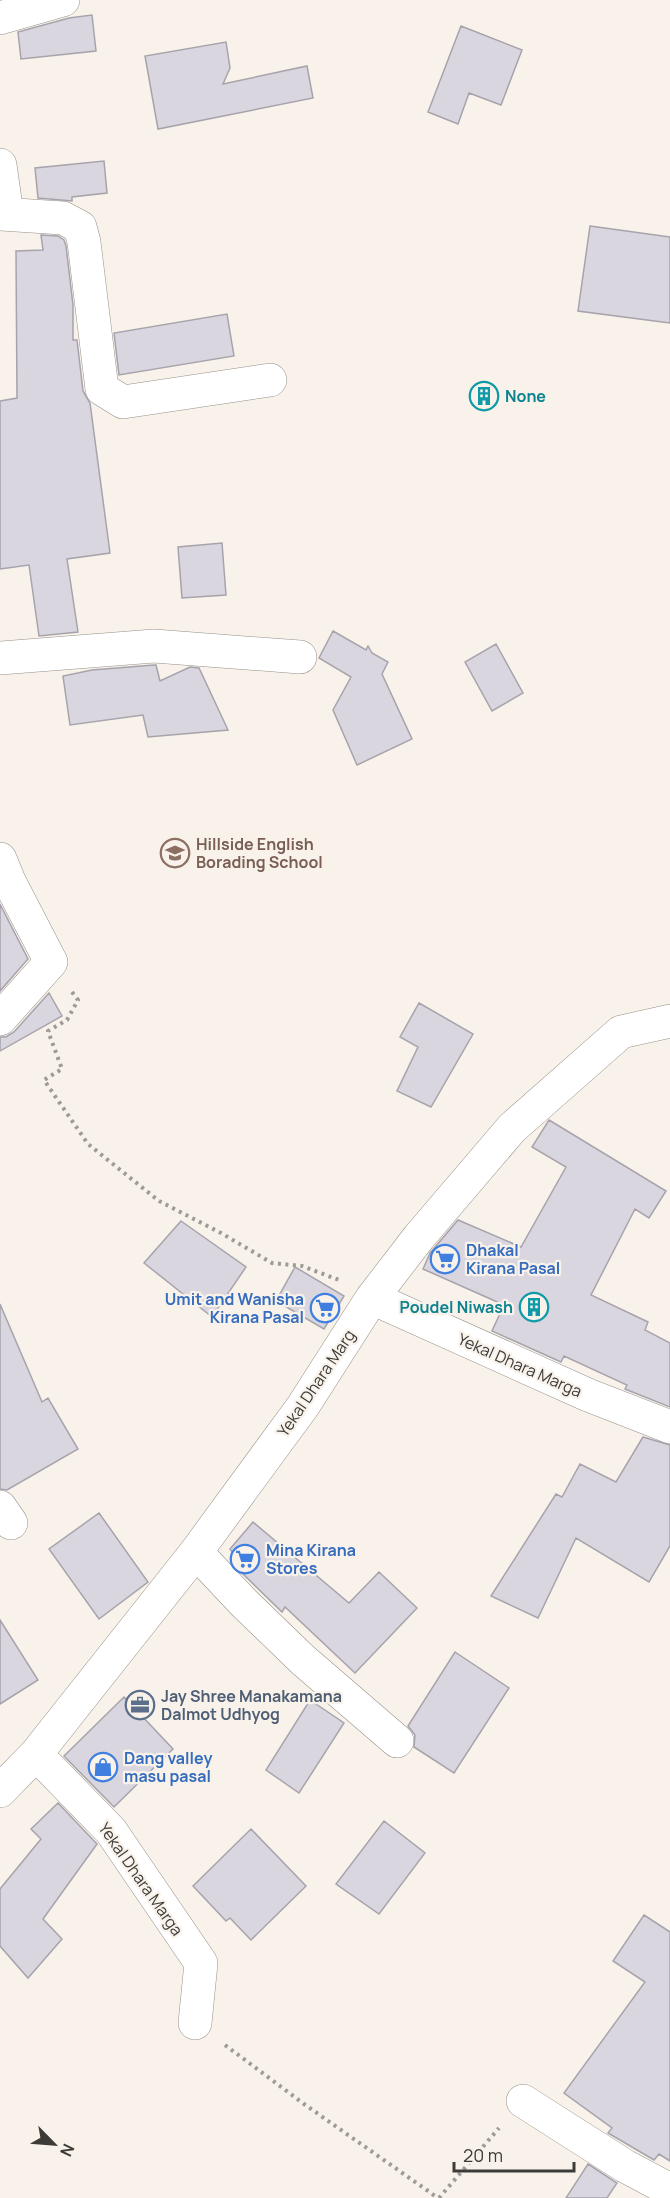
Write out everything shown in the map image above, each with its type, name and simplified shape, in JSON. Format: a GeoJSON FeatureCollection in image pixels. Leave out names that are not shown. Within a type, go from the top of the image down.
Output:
{"type":"FeatureCollection","features":[{"type":"Feature","properties":{"kind":"street"},"geometry":{"type":"LineString","coordinates":[[0,18],[63,0]]}},
{"type":"Feature","properties":{"kind":"street"},"geometry":{"type":"LineString","coordinates":[[0,165],[3,214],[63,218],[80,227],[84,242],[102,389],[123,402],[270,380]]}},
{"type":"Feature","properties":{"kind":"street"},"geometry":{"type":"LineString","coordinates":[[0,658],[154,646],[300,657]]}},
{"type":"Feature","properties":{"kind":"street"},"geometry":{"type":"LineString","coordinates":[[0,859],[51,962],[0,1019]]}},
{"type":"Feature","properties":{"kind":"street","name":"Yekal Dhara Marg"},"geometry":{"type":"LineString","coordinates":[[0,1791],[36,1754],[196,1552],[303,1406],[372,1298],[419,1237],[512,1128],[621,1032],[670,1021]]}},
{"type":"Feature","properties":{"kind":"street","name":"Yekal Dhara Marga"},"geometry":{"type":"LineString","coordinates":[[372,1298],[588,1395],[670,1427]]}},
{"type":"Feature","properties":{"kind":"street"},"geometry":{"type":"LineString","coordinates":[[196,1552],[303,1660],[397,1741]]}},
{"type":"Feature","properties":{"kind":"street","name":"Yekal Dhara Marga"},"geometry":{"type":"LineString","coordinates":[[36,1754],[111,1831],[201,1964],[195,2023]]}},
{"type":"Feature","properties":{"kind":"street"},"geometry":{"type":"LineString","coordinates":[[523,2101],[624,2166],[670,2190]]}},
{"type":"Feature","properties":{"kind":"path"},"geometry":{"type":"LineString","coordinates":[[51,962],[78,1000],[67,1020],[48,1031],[62,1069],[44,1080],[88,1144],[159,1201],[272,1263],[302,1266],[337,1280],[372,1298]]}},
{"type":"Feature","properties":{"kind":"path"},"geometry":{"type":"LineString","coordinates":[[195,2023],[304,2104],[439,2198],[523,2101]]}},
{"type":"Feature","properties":{"kind":"building"},"geometry":{"type":"Polygon","coordinates":[[[92,15],[96,51],[21,59],[18,32],[69,18],[92,15]]]}},
{"type":"Feature","properties":{"kind":"building"},"geometry":{"type":"Polygon","coordinates":[[[461,26],[522,50],[501,105],[469,93],[458,124],[428,112],[461,26]]]}},
{"type":"Feature","properties":{"kind":"building"},"geometry":{"type":"Polygon","coordinates":[[[226,42],[230,68],[223,84],[307,66],[313,98],[158,129],[145,56],[226,42]]]}},
{"type":"Feature","properties":{"kind":"building"},"geometry":{"type":"Polygon","coordinates":[[[104,161],[107,193],[72,197],[72,201],[38,198],[35,168],[104,161]]]}},
{"type":"Feature","properties":{"kind":"building"},"geometry":{"type":"Polygon","coordinates":[[[590,226],[670,237],[670,323],[578,311],[590,226]]]}},
{"type":"Feature","properties":{"kind":"building"},"geometry":{"type":"Polygon","coordinates":[[[41,235],[58,236],[64,240],[66,246],[73,305],[73,340],[77,340],[83,391],[90,403],[110,553],[67,559],[78,632],[39,636],[29,565],[0,569],[0,401],[17,398],[16,251],[43,250],[41,235]]]}},
{"type":"Feature","properties":{"kind":"building"},"geometry":{"type":"Polygon","coordinates":[[[227,314],[234,356],[119,375],[114,333],[227,314]]]}},
{"type":"Feature","properties":{"kind":"building"},"geometry":{"type":"Polygon","coordinates":[[[222,543],[226,595],[182,598],[178,547],[222,543]]]}},
{"type":"Feature","properties":{"kind":"building"},"geometry":{"type":"Polygon","coordinates":[[[333,631],[366,650],[368,646],[372,653],[388,662],[382,674],[412,739],[357,765],[333,710],[351,677],[319,658],[333,631]]]}},
{"type":"Feature","properties":{"kind":"building"},"geometry":{"type":"Polygon","coordinates":[[[496,644],[523,693],[492,711],[465,662],[496,644]]]}},
{"type":"Feature","properties":{"kind":"building"},"geometry":{"type":"Polygon","coordinates":[[[156,665],[160,681],[190,667],[199,668],[228,730],[148,737],[143,715],[70,725],[63,676],[92,670],[156,665]]]}},
{"type":"Feature","properties":{"kind":"building"},"geometry":{"type":"Polygon","coordinates":[[[0,904],[28,959],[0,991],[0,904]]]}},
{"type":"Feature","properties":{"kind":"building"},"geometry":{"type":"Polygon","coordinates":[[[49,993],[62,1016],[0,1051],[0,1037],[6,1037],[14,1032],[49,993]]]}},
{"type":"Feature","properties":{"kind":"building"},"geometry":{"type":"Polygon","coordinates":[[[419,1003],[473,1034],[431,1107],[397,1091],[418,1047],[400,1037],[419,1003]]]}},
{"type":"Feature","properties":{"kind":"building"},"geometry":{"type":"Polygon","coordinates":[[[549,1120],[666,1191],[649,1218],[635,1209],[591,1295],[648,1322],[645,1330],[670,1343],[670,1407],[625,1389],[627,1385],[564,1356],[561,1362],[492,1331],[504,1305],[423,1269],[430,1253],[458,1220],[521,1247],[566,1167],[532,1147],[549,1120]]]}},
{"type":"Feature","properties":{"kind":"building"},"geometry":{"type":"Polygon","coordinates":[[[181,1221],[246,1267],[212,1317],[144,1263],[181,1221]]]}},
{"type":"Feature","properties":{"kind":"building"},"geometry":{"type":"Polygon","coordinates":[[[295,1267],[344,1296],[324,1329],[276,1301],[295,1267]]]}},
{"type":"Feature","properties":{"kind":"building"},"geometry":{"type":"Polygon","coordinates":[[[0,1304],[42,1402],[48,1398],[78,1449],[7,1490],[0,1489],[0,1304]]]}},
{"type":"Feature","properties":{"kind":"building"},"geometry":{"type":"Polygon","coordinates":[[[643,1437],[670,1445],[670,1546],[649,1582],[576,1538],[538,1618],[491,1596],[556,1494],[562,1497],[580,1464],[616,1482],[643,1437]]]}},
{"type":"Feature","properties":{"kind":"building"},"geometry":{"type":"Polygon","coordinates":[[[99,1513],[148,1582],[99,1619],[49,1549],[99,1513]]]}},
{"type":"Feature","properties":{"kind":"building"},"geometry":{"type":"Polygon","coordinates":[[[253,1522],[349,1603],[379,1572],[417,1608],[355,1673],[285,1607],[282,1612],[241,1572],[245,1568],[230,1549],[253,1522]]]}},
{"type":"Feature","properties":{"kind":"building"},"geometry":{"type":"Polygon","coordinates":[[[0,1620],[38,1680],[0,1704],[0,1620]]]}},
{"type":"Feature","properties":{"kind":"building"},"geometry":{"type":"Polygon","coordinates":[[[455,1652],[509,1688],[454,1773],[414,1747],[415,1735],[408,1726],[455,1652]]]}},
{"type":"Feature","properties":{"kind":"building"},"geometry":{"type":"Polygon","coordinates":[[[124,1697],[173,1749],[114,1807],[64,1756],[124,1697]]]}},
{"type":"Feature","properties":{"kind":"building"},"geometry":{"type":"Polygon","coordinates":[[[310,1700],[344,1723],[299,1793],[266,1770],[310,1700]]]}},
{"type":"Feature","properties":{"kind":"building"},"geometry":{"type":"Polygon","coordinates":[[[58,1803],[97,1844],[43,1919],[62,1939],[28,1978],[0,1946],[0,1889],[41,1839],[31,1829],[58,1803]]]}},
{"type":"Feature","properties":{"kind":"building"},"geometry":{"type":"Polygon","coordinates":[[[384,1821],[425,1853],[379,1914],[336,1884],[384,1821]]]}},
{"type":"Feature","properties":{"kind":"building"},"geometry":{"type":"Polygon","coordinates":[[[251,1829],[306,1886],[251,1940],[230,1918],[226,1921],[193,1886],[251,1829]]]}},
{"type":"Feature","properties":{"kind":"building"},"geometry":{"type":"Polygon","coordinates":[[[644,1915],[670,1932],[670,2161],[659,2154],[654,2160],[608,2133],[612,2128],[564,2093],[645,1982],[613,1961],[644,1915]]]}},
{"type":"Feature","properties":{"kind":"building"},"geometry":{"type":"Polygon","coordinates":[[[588,2164],[617,2183],[607,2198],[566,2198],[588,2164]]]}},
{"type":"Feature","properties":{"kind":"place","name":"None"},"geometry":{"type":"Point","coordinates":[484,396]}},
{"type":"Feature","properties":{"kind":"place","name":"Hillside English Borading School"},"geometry":{"type":"Point","coordinates":[175,853]}},
{"type":"Feature","properties":{"kind":"place","name":"Dhakal Kirana Pasal"},"geometry":{"type":"Point","coordinates":[445,1259]}},
{"type":"Feature","properties":{"kind":"place","name":"Poudel Niwash"},"geometry":{"type":"Point","coordinates":[534,1307]}},
{"type":"Feature","properties":{"kind":"place","name":"Umit and Wanisha Kirana Pasal"},"geometry":{"type":"Point","coordinates":[325,1308]}},
{"type":"Feature","properties":{"kind":"place","name":"Mina Kirana Stores"},"geometry":{"type":"Point","coordinates":[245,1559]}},
{"type":"Feature","properties":{"kind":"place","name":"Jay Shree Manakamana Dalmot Udhyog"},"geometry":{"type":"Point","coordinates":[140,1705]}},
{"type":"Feature","properties":{"kind":"place","name":"Dang valley masu pasal"},"geometry":{"type":"Point","coordinates":[103,1767]}}]}
